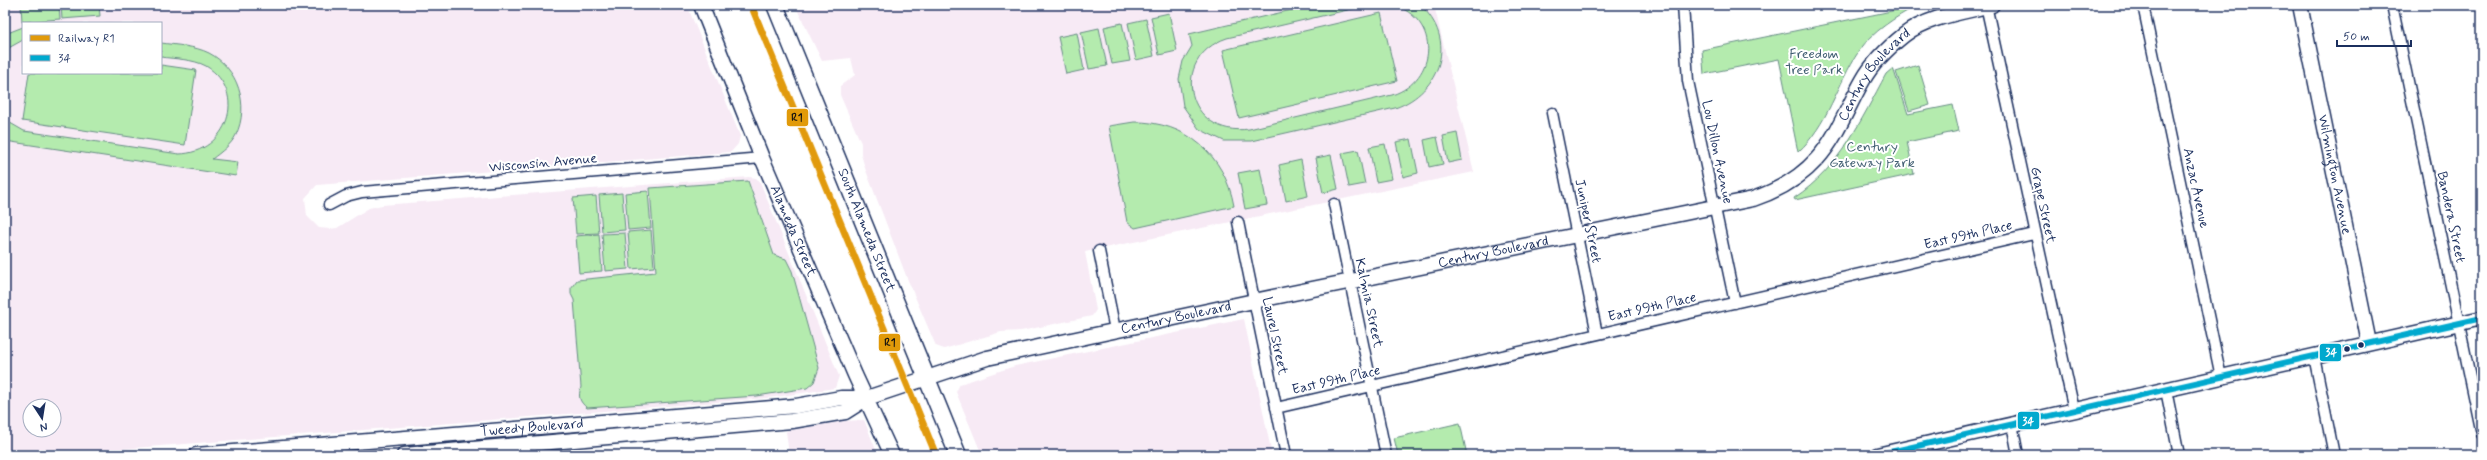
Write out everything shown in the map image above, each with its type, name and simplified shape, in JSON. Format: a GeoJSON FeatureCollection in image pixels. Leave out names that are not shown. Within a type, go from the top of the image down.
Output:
{"type":"FeatureCollection","features":[{"type":"Feature","properties":{"kind":"main road","name":"Alameda Street"},"geometry":{"type":"LineString","coordinates":[[701,5],[762,158],[892,455]]}},
{"type":"Feature","properties":{"kind":"main road","name":"South Alameda Street"},"geometry":{"type":"LineString","coordinates":[[775,5],[920,380],[958,455]]}},
{"type":"Feature","properties":{"kind":"main road","name":"Wilmington Avenue"},"geometry":{"type":"LineString","coordinates":[[2300,5],[2369,344]]}},
{"type":"Feature","properties":{"kind":"main road","name":"Century Boulevard"},"geometry":{"type":"LineString","coordinates":[[920,380],[987,358],[1254,300],[1715,208],[1770,193],[1802,173],[1817,159],[1828,144],[1864,79],[1878,60],[1904,35],[1930,21],[1988,6]]}},
{"type":"Feature","properties":{"kind":"main road"},"geometry":{"type":"LineString","coordinates":[[1877,455],[2482,318]]}},
{"type":"Feature","properties":{"kind":"main road","name":"Tweedy Boulevard"},"geometry":{"type":"LineString","coordinates":[[404,455],[481,452],[798,420],[845,412],[867,398],[920,380]]}},
{"type":"Feature","properties":{"kind":"main road","name":"Tweedy Boulevard"},"geometry":{"type":"LineString","coordinates":[[196,455],[796,406],[841,398],[867,398]]}},
{"type":"Feature","properties":{"kind":"main road"},"geometry":{"type":"LineString","coordinates":[[479,433],[481,452]]}},
{"type":"Feature","properties":{"kind":"street","name":"Lou Dillon Avenue"},"geometry":{"type":"LineString","coordinates":[[1683,5],[1688,81],[1735,303]]}},
{"type":"Feature","properties":{"kind":"street","name":"Anzac Avenue"},"geometry":{"type":"LineString","coordinates":[[2143,5],[2221,377]]}},
{"type":"Feature","properties":{"kind":"street","name":"Bandera Street"},"geometry":{"type":"LineString","coordinates":[[2392,5],[2482,434]]}},
{"type":"Feature","properties":{"kind":"street","name":"Grape Street"},"geometry":{"type":"LineString","coordinates":[[1988,6],[2034,234],[2074,410]]}},
{"type":"Feature","properties":{"kind":"street","name":"Juniper Street"},"geometry":{"type":"LineString","coordinates":[[1552,113],[1597,334]]}},
{"type":"Feature","properties":{"kind":"street","name":"Wisconsin Avenue"},"geometry":{"type":"LineString","coordinates":[[329,205],[346,196],[362,192],[762,158]]}},
{"type":"Feature","properties":{"kind":"street","name":"Kalmia Street"},"geometry":{"type":"LineString","coordinates":[[1334,204],[1386,455]]}},
{"type":"Feature","properties":{"kind":"street","name":"Laurel Street"},"geometry":{"type":"LineString","coordinates":[[1238,222],[1286,455]]}},
{"type":"Feature","properties":{"kind":"street","name":"East 99th Place"},"geometry":{"type":"LineString","coordinates":[[1276,408],[2034,234]]}},
{"type":"Feature","properties":{"kind":"street"},"geometry":{"type":"LineString","coordinates":[[1099,251],[1115,330]]}},
{"type":"Feature","properties":{"kind":"street"},"geometry":{"type":"LineString","coordinates":[[2314,356],[2334,455]]}},
{"type":"Feature","properties":{"kind":"street"},"geometry":{"type":"LineString","coordinates":[[2166,390],[2179,455]]}},
{"type":"Feature","properties":{"kind":"street"},"geometry":{"type":"LineString","coordinates":[[2012,424],[2018,455]]}},
{"type":"Feature","properties":{"kind":"shaded area"},"geometry":{"type":"Polygon","coordinates":[[[5,5],[687,5],[740,136],[738,144],[731,152],[317,185],[305,198],[307,216],[319,228],[330,229],[337,228],[369,208],[382,205],[749,177],[756,178],[760,182],[839,376],[835,388],[768,398],[45,455],[5,455],[5,5]]]}},
{"type":"Feature","properties":{"kind":"shaded area"},"geometry":{"type":"Polygon","coordinates":[[[795,5],[1434,5],[1474,172],[1085,252],[1096,310],[1092,316],[1021,331],[1001,332],[944,349],[936,346],[907,278],[865,168],[861,154],[861,143],[840,95],[840,86],[855,75],[851,58],[822,61],[795,5]]]}},
{"type":"Feature","properties":{"kind":"shaded area"},"geometry":{"type":"Polygon","coordinates":[[[1244,319],[1272,455],[982,455],[956,392],[960,384],[1015,366],[1244,319]]]}},
{"type":"Feature","properties":{"kind":"shaded area"},"geometry":{"type":"Polygon","coordinates":[[[864,420],[878,455],[789,455],[786,431],[845,421],[864,420]]]}},
{"type":"Feature","properties":{"kind":"green space"},"geometry":{"type":"Polygon","coordinates":[[[21,5],[59,5],[60,19],[22,22],[21,5]]]}},
{"type":"Feature","properties":{"kind":"green space"},"geometry":{"type":"Polygon","coordinates":[[[61,5],[99,5],[100,16],[62,19],[61,5]]]}},
{"type":"Feature","properties":{"kind":"green space"},"geometry":{"type":"Polygon","coordinates":[[[1313,5],[1369,5],[1227,38],[1208,48],[1197,62],[1192,78],[1193,94],[1199,109],[1211,121],[1228,128],[1249,129],[1392,95],[1407,87],[1418,77],[1425,64],[1428,50],[1426,36],[1420,23],[1409,12],[1393,5],[1420,5],[1432,19],[1439,33],[1441,48],[1439,63],[1433,77],[1424,90],[1411,100],[1395,108],[1251,141],[1224,141],[1199,129],[1183,106],[1179,79],[1183,61],[1192,46],[1189,34],[1313,5]]]}},
{"type":"Feature","properties":{"kind":"green space","name":"Freedom Tree Park"},"geometry":{"type":"Polygon","coordinates":[[[1916,6],[1885,25],[1871,37],[1859,51],[1825,117],[1798,152],[1779,59],[1704,74],[1702,50],[1916,6]]]}},
{"type":"Feature","properties":{"kind":"green space"},"geometry":{"type":"Polygon","coordinates":[[[1169,13],[1177,51],[1159,55],[1151,17],[1169,13]]]}},
{"type":"Feature","properties":{"kind":"green space"},"geometry":{"type":"Polygon","coordinates":[[[1381,13],[1397,81],[1239,118],[1223,50],[1381,13]]]}},
{"type":"Feature","properties":{"kind":"green space"},"geometry":{"type":"Polygon","coordinates":[[[1146,19],[1154,56],[1136,60],[1128,23],[1146,19]]]}},
{"type":"Feature","properties":{"kind":"green space"},"geometry":{"type":"Polygon","coordinates":[[[1122,23],[1130,61],[1112,64],[1104,27],[1122,23]]]}},
{"type":"Feature","properties":{"kind":"green space"},"geometry":{"type":"Polygon","coordinates":[[[22,27],[22,41],[5,50],[5,34],[22,27]]]}},
{"type":"Feature","properties":{"kind":"green space"},"geometry":{"type":"Polygon","coordinates":[[[1099,28],[1107,66],[1089,69],[1081,32],[1099,28]]]}},
{"type":"Feature","properties":{"kind":"green space"},"geometry":{"type":"Polygon","coordinates":[[[1077,33],[1084,70],[1066,74],[1058,37],[1077,33]]]}},
{"type":"Feature","properties":{"kind":"green space"},"geometry":{"type":"Polygon","coordinates":[[[162,43],[192,47],[209,53],[227,68],[239,88],[242,112],[236,135],[226,148],[212,159],[238,162],[236,176],[5,141],[5,120],[24,131],[179,154],[196,151],[210,144],[220,133],[227,120],[229,105],[227,91],[219,77],[206,66],[190,61],[162,57],[162,43]]]}},
{"type":"Feature","properties":{"kind":"green space"},"geometry":{"type":"Polygon","coordinates":[[[162,65],[196,70],[185,145],[22,121],[29,74],[162,74],[162,65]]]}},
{"type":"Feature","properties":{"kind":"green space"},"geometry":{"type":"Polygon","coordinates":[[[1918,65],[1930,105],[1909,111],[1896,72],[1918,65]]]}},
{"type":"Feature","properties":{"kind":"green space","name":"Century Gateway Park"},"geometry":{"type":"Polygon","coordinates":[[[1893,68],[1908,114],[1953,105],[1959,131],[1907,142],[1914,174],[1795,200],[1794,198],[1810,186],[1837,158],[1858,126],[1886,74],[1893,68]]]}},
{"type":"Feature","properties":{"kind":"green space"},"geometry":{"type":"Polygon","coordinates":[[[1134,122],[1153,123],[1170,128],[1186,135],[1200,144],[1222,171],[1234,206],[1135,228],[1127,222],[1109,126],[1134,122]]]}},
{"type":"Feature","properties":{"kind":"green space"},"geometry":{"type":"Polygon","coordinates":[[[1457,133],[1462,160],[1448,163],[1443,136],[1457,133]]]}},
{"type":"Feature","properties":{"kind":"green space"},"geometry":{"type":"Polygon","coordinates":[[[1437,137],[1443,164],[1429,167],[1424,140],[1437,137]]]}},
{"type":"Feature","properties":{"kind":"green space"},"geometry":{"type":"Polygon","coordinates":[[[1411,139],[1418,173],[1403,177],[1396,142],[1411,139]]]}},
{"type":"Feature","properties":{"kind":"green space"},"geometry":{"type":"Polygon","coordinates":[[[1385,144],[1392,179],[1376,182],[1369,147],[1385,144]]]}},
{"type":"Feature","properties":{"kind":"green space"},"geometry":{"type":"Polygon","coordinates":[[[1358,150],[1365,184],[1349,187],[1342,153],[1358,150]]]}},
{"type":"Feature","properties":{"kind":"green space"},"geometry":{"type":"Polygon","coordinates":[[[1331,155],[1338,189],[1323,193],[1316,158],[1331,155]]]}},
{"type":"Feature","properties":{"kind":"green space"},"geometry":{"type":"Polygon","coordinates":[[[1301,160],[1308,196],[1286,201],[1279,165],[1301,160]]]}},
{"type":"Feature","properties":{"kind":"green space"},"geometry":{"type":"Polygon","coordinates":[[[1260,169],[1267,205],[1245,209],[1238,173],[1260,169]]]}},
{"type":"Feature","properties":{"kind":"green space"},"geometry":{"type":"Polygon","coordinates":[[[748,181],[774,255],[786,259],[792,271],[819,368],[814,382],[807,388],[757,396],[587,408],[582,403],[579,396],[581,387],[574,300],[571,294],[571,288],[577,280],[656,272],[650,188],[748,181]]]}},
{"type":"Feature","properties":{"kind":"green space"},"geometry":{"type":"Polygon","coordinates":[[[648,191],[651,228],[628,230],[625,193],[648,191]]]}},
{"type":"Feature","properties":{"kind":"green space"},"geometry":{"type":"Polygon","coordinates":[[[622,193],[625,230],[602,232],[599,195],[622,193]]]}},
{"type":"Feature","properties":{"kind":"green space"},"geometry":{"type":"Polygon","coordinates":[[[596,196],[599,233],[576,234],[573,198],[596,196]]]}},
{"type":"Feature","properties":{"kind":"green space"},"geometry":{"type":"Polygon","coordinates":[[[651,230],[654,267],[631,269],[628,232],[651,230]]]}},
{"type":"Feature","properties":{"kind":"green space"},"geometry":{"type":"Polygon","coordinates":[[[625,233],[628,269],[605,271],[602,234],[625,233]]]}},
{"type":"Feature","properties":{"kind":"green space"},"geometry":{"type":"Polygon","coordinates":[[[599,234],[602,271],[579,273],[576,236],[599,234]]]}},
{"type":"Feature","properties":{"kind":"green space"},"geometry":{"type":"Polygon","coordinates":[[[1460,423],[1467,455],[1398,455],[1394,438],[1460,423]]]}},
{"type":"Feature","properties":{"kind":"rail line","name":"R1"},"geometry":{"type":"LineString","coordinates":[[751,5],[936,455]]}},
{"type":"Feature","properties":{"kind":"transit line","name":"34"},"geometry":{"type":"LineString","coordinates":[[1877,455],[2482,318]]}}]}
